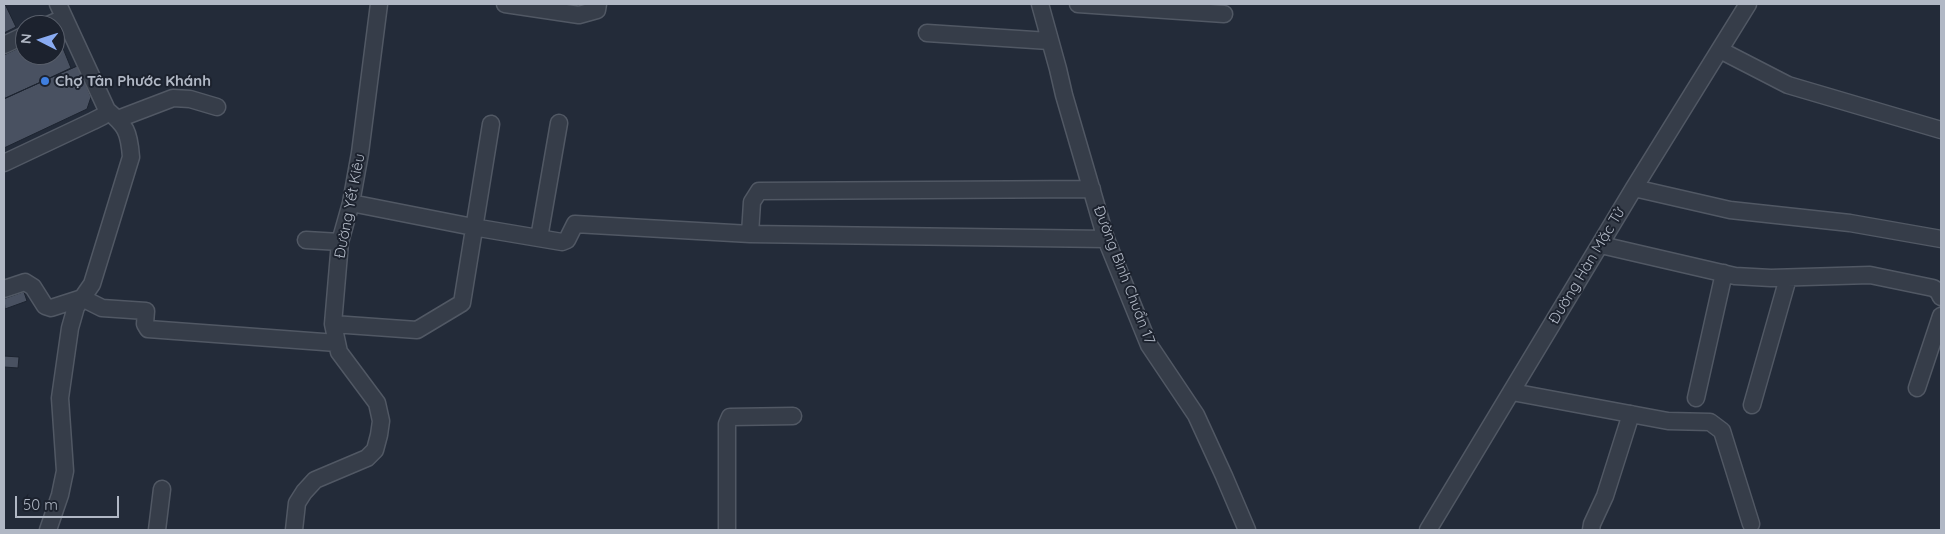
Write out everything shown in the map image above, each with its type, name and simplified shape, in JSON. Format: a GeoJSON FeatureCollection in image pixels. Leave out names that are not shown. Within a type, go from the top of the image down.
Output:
{"type":"FeatureCollection","features":[{"type":"Feature","properties":{"kind":"street","name":"Đường Yết Kiêu"},"geometry":{"type":"LineString","coordinates":[[294,530],[297,503],[304,492],[315,480],[367,458],[375,450],[382,421],[377,403],[338,352],[333,324],[340,242],[351,203],[360,153],[378,4]]}},
{"type":"Feature","properties":{"kind":"street"},"geometry":{"type":"LineString","coordinates":[[505,4],[579,15],[597,10],[598,4]]}},
{"type":"Feature","properties":{"kind":"street","name":"Đường Bình Chuẩn 17"},"geometry":{"type":"LineString","coordinates":[[1040,4],[1106,239],[1149,345],[1196,415],[1247,530]]}},
{"type":"Feature","properties":{"kind":"street"},"geometry":{"type":"LineString","coordinates":[[1078,4],[1224,14]]}},
{"type":"Feature","properties":{"kind":"street","name":"Đường Hàn Mặc Tử"},"geometry":{"type":"LineString","coordinates":[[1428,530],[1634,188],[1748,4]]}},
{"type":"Feature","properties":{"kind":"street"},"geometry":{"type":"LineString","coordinates":[[48,530],[60,495],[65,471],[60,398],[70,328],[76,307],[92,284],[131,157],[130,139],[122,122],[112,114],[61,11]]}},
{"type":"Feature","properties":{"kind":"street"},"geometry":{"type":"LineString","coordinates":[[928,33],[1050,41]]}},
{"type":"Feature","properties":{"kind":"street"},"geometry":{"type":"LineString","coordinates":[[1720,50],[1788,85],[1941,130]]}},
{"type":"Feature","properties":{"kind":"street"},"geometry":{"type":"LineString","coordinates":[[4,163],[103,116],[173,98],[190,99],[217,107]]}},
{"type":"Feature","properties":{"kind":"street"},"geometry":{"type":"LineString","coordinates":[[538,238],[559,123]]}},
{"type":"Feature","properties":{"kind":"street"},"geometry":{"type":"LineString","coordinates":[[333,324],[417,330],[462,303],[491,124]]}},
{"type":"Feature","properties":{"kind":"street"},"geometry":{"type":"LineString","coordinates":[[1634,188],[1730,210],[1850,223],[1941,239]]}},
{"type":"Feature","properties":{"kind":"street"},"geometry":{"type":"LineString","coordinates":[[750,234],[752,202],[759,191],[1092,189]]}},
{"type":"Feature","properties":{"kind":"street"},"geometry":{"type":"LineString","coordinates":[[351,203],[562,242],[567,240],[575,224],[750,234],[1106,239]]}},
{"type":"Feature","properties":{"kind":"street"},"geometry":{"type":"LineString","coordinates":[[306,240],[340,242]]}},
{"type":"Feature","properties":{"kind":"street"},"geometry":{"type":"LineString","coordinates":[[1601,245],[1735,276],[1788,278],[1870,275],[1933,288],[1938,290],[1941,297]]}},
{"type":"Feature","properties":{"kind":"street"},"geometry":{"type":"LineString","coordinates":[[1696,398],[1724,273]]}},
{"type":"Feature","properties":{"kind":"street"},"geometry":{"type":"LineString","coordinates":[[1752,404],[1788,278]]}},
{"type":"Feature","properties":{"kind":"street"},"geometry":{"type":"LineString","coordinates":[[4,289],[25,282],[33,287],[45,306],[51,308],[82,298],[102,308],[146,311],[145,324],[148,329],[337,343]]}},
{"type":"Feature","properties":{"kind":"street"},"geometry":{"type":"LineString","coordinates":[[1917,388],[1941,316]]}},
{"type":"Feature","properties":{"kind":"street"},"geometry":{"type":"LineString","coordinates":[[1512,392],[1668,421],[1710,422],[1722,431],[1751,524]]}},
{"type":"Feature","properties":{"kind":"street"},"geometry":{"type":"LineString","coordinates":[[1591,530],[1605,496],[1631,414]]}},
{"type":"Feature","properties":{"kind":"street"},"geometry":{"type":"LineString","coordinates":[[727,530],[727,424],[730,417],[793,416]]}},
{"type":"Feature","properties":{"kind":"street"},"geometry":{"type":"LineString","coordinates":[[157,530],[162,489]]}},
{"type":"Feature","properties":{"kind":"building"},"geometry":{"type":"Polygon","coordinates":[[[4,4],[5,4],[15,28],[4,33],[4,4]]]}},
{"type":"Feature","properties":{"kind":"building"},"geometry":{"type":"Polygon","coordinates":[[[15,50],[15,65],[65,65],[65,53],[71,68],[4,99],[4,55],[15,50]]]}},
{"type":"Feature","properties":{"kind":"building"},"geometry":{"type":"Polygon","coordinates":[[[78,66],[91,97],[87,109],[4,148],[4,99],[78,66]]]}},
{"type":"Feature","properties":{"kind":"building"},"geometry":{"type":"Polygon","coordinates":[[[24,292],[27,301],[5,309],[4,299],[24,292]]]}},
{"type":"Feature","properties":{"kind":"building"},"geometry":{"type":"Polygon","coordinates":[[[4,356],[19,357],[18,368],[4,367],[4,356]]]}},
{"type":"Feature","properties":{"kind":"place","name":"Chợ Tân Phước Khánh"},"geometry":{"type":"Point","coordinates":[45,81]}}]}
